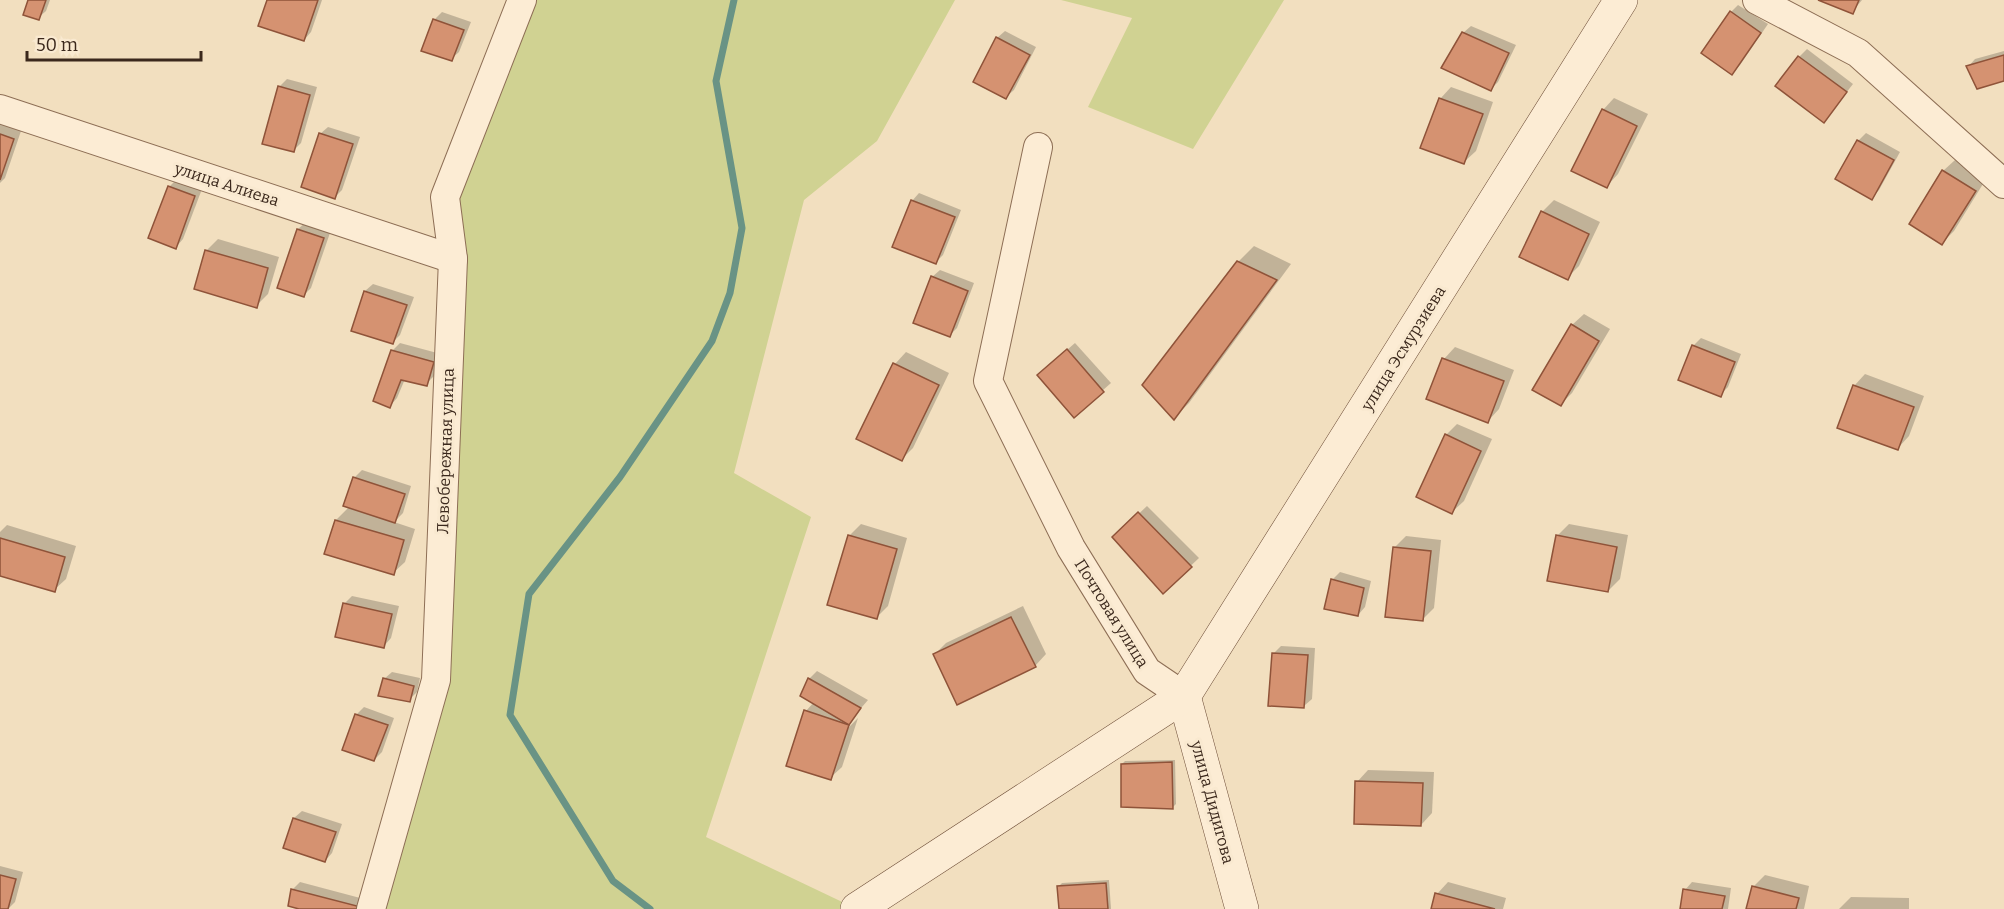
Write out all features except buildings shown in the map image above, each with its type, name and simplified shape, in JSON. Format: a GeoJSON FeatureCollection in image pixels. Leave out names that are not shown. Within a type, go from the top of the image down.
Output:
{"type":"FeatureCollection","features":[{"type":"Feature","properties":{"kind":"street","name":"Левобережная улица"},"geometry":{"type":"LineString","coordinates":[[371,909],[436,680],[453,259],[445,197],[522,0]]}},
{"type":"Feature","properties":{"kind":"street","name":"улица Эсмурзиева"},"geometry":{"type":"LineString","coordinates":[[1184,696],[1622,0]]}},
{"type":"Feature","properties":{"kind":"street"},"geometry":{"type":"LineString","coordinates":[[1757,0],[1858,53],[2004,184]]}},
{"type":"Feature","properties":{"kind":"street","name":"улица Алиева"},"geometry":{"type":"LineString","coordinates":[[0,109],[453,259]]}},
{"type":"Feature","properties":{"kind":"street","name":"Почтовая улица"},"geometry":{"type":"LineString","coordinates":[[1038,147],[988,381],[1071,548],[1147,671],[1184,696]]}},
{"type":"Feature","properties":{"kind":"street"},"geometry":{"type":"LineString","coordinates":[[857,909],[1184,696]]}},
{"type":"Feature","properties":{"kind":"street","name":"улица Дидигова"},"geometry":{"type":"LineString","coordinates":[[1184,696],[1242,909]]}},
{"type":"Feature","properties":{"kind":"green space"},"geometry":{"type":"Polygon","coordinates":[[[522,0],[955,0],[877,141],[804,200],[734,473],[811,517],[706,837],[857,909],[371,909],[436,680],[445,197],[522,0]]]}},
{"type":"Feature","properties":{"kind":"green space"},"geometry":{"type":"Polygon","coordinates":[[[1061,0],[1284,0],[1193,149],[1088,107],[1132,18],[1061,0]]]}},
{"type":"Feature","properties":{"kind":"waterway"},"geometry":{"type":"LineString","coordinates":[[650,909],[613,881],[510,715],[529,594],[620,477],[712,341],[730,293],[742,228],[716,81],[734,0]]}}]}
